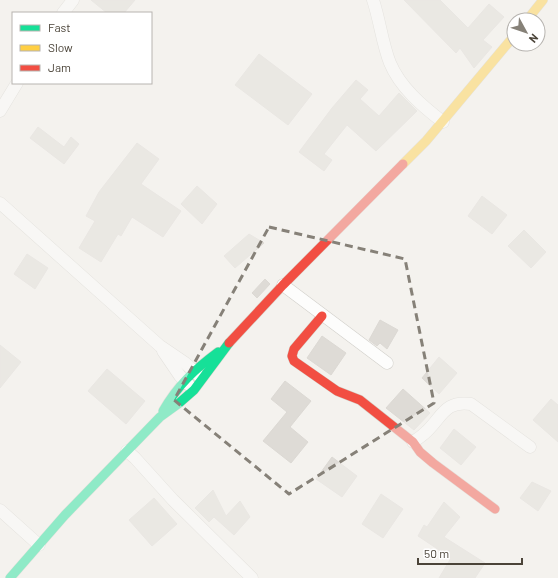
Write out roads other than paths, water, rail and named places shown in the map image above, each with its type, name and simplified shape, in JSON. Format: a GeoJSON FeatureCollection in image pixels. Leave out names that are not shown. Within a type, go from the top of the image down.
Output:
{"type":"FeatureCollection","features":[{"type":"Feature","properties":{"kind":"street"},"geometry":{"type":"LineString","coordinates":[[64,12],[73,0]]}},
{"type":"Feature","properties":{"kind":"street"},"geometry":{"type":"LineString","coordinates":[[373,0],[378,14],[390,64],[404,86],[421,104],[443,122]]}},
{"type":"Feature","properties":{"kind":"street"},"geometry":{"type":"LineString","coordinates":[[533,12],[543,0]]}},
{"type":"Feature","properties":{"kind":"street"},"geometry":{"type":"LineString","coordinates":[[10,578],[39,545],[160,417],[194,390],[203,380],[226,347],[283,286],[426,141],[506,46]]}},
{"type":"Feature","properties":{"kind":"street"},"geometry":{"type":"LineString","coordinates":[[0,111],[16,84]]}},
{"type":"Feature","properties":{"kind":"street"},"geometry":{"type":"LineString","coordinates":[[0,203],[160,346],[193,370],[203,380]]}},
{"type":"Feature","properties":{"kind":"street"},"geometry":{"type":"LineString","coordinates":[[283,286],[387,363]]}},
{"type":"Feature","properties":{"kind":"street"},"geometry":{"type":"LineString","coordinates":[[322,316],[294,350],[292,356],[294,361],[337,391],[360,400],[413,442],[420,452],[433,463],[495,509]]}},
{"type":"Feature","properties":{"kind":"street"},"geometry":{"type":"LineString","coordinates":[[160,346],[183,380],[194,390]]}},
{"type":"Feature","properties":{"kind":"street"},"geometry":{"type":"LineString","coordinates":[[160,417],[171,396],[183,380],[193,370],[226,347]]}},
{"type":"Feature","properties":{"kind":"street"},"geometry":{"type":"LineString","coordinates":[[413,442],[426,432],[436,419],[450,407],[461,402],[471,404],[530,447]]}},
{"type":"Feature","properties":{"kind":"street"},"geometry":{"type":"LineString","coordinates":[[127,451],[173,500],[252,578]]}},
{"type":"Feature","properties":{"kind":"street"},"geometry":{"type":"LineString","coordinates":[[0,510],[39,545]]}}]}
